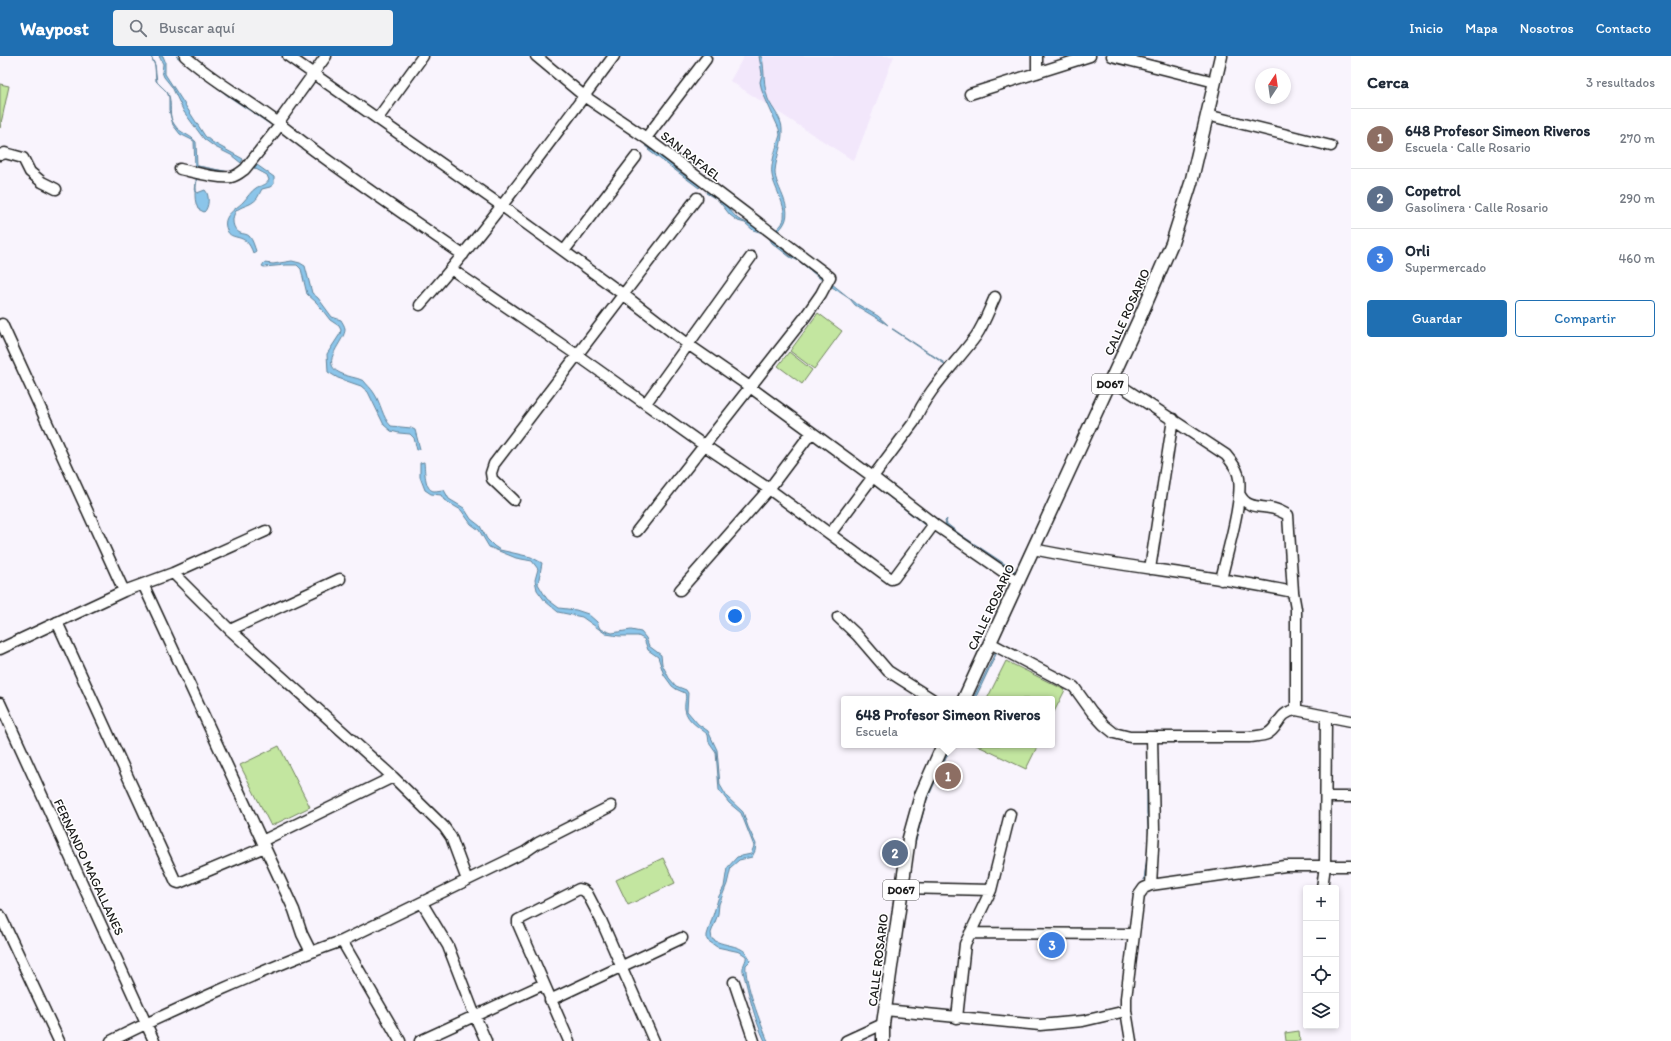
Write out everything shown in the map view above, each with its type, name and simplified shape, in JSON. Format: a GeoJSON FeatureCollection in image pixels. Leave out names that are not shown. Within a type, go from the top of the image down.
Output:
{"type":"FeatureCollection","features":[{"type":"Feature","properties":{"kind":"main road","name":"CALLE ROSARIO"},"geometry":{"type":"LineString","coordinates":[[965,696],[1112,380],[1172,243],[1190,183],[1221,56]]}},
{"type":"Feature","properties":{"kind":"main road","name":"CALLE ROSARIO"},"geometry":{"type":"LineString","coordinates":[[883,1041],[883,1024],[909,838],[916,810],[942,748]]}},
{"type":"Feature","properties":{"kind":"street"},"geometry":{"type":"LineString","coordinates":[[186,56],[198,68],[462,255]]}},
{"type":"Feature","properties":{"kind":"street"},"geometry":{"type":"LineString","coordinates":[[288,56],[502,206],[873,477],[934,524],[1018,582]]}},
{"type":"Feature","properties":{"kind":"street"},"geometry":{"type":"LineString","coordinates":[[180,168],[223,177],[233,177],[245,169],[279,124],[326,56]]}},
{"type":"Feature","properties":{"kind":"street"},"geometry":{"type":"LineString","coordinates":[[378,118],[423,56]]}},
{"type":"Feature","properties":{"kind":"street","name":"SAN RAFAEL"},"geometry":{"type":"LineString","coordinates":[[536,56],[584,96],[646,138],[830,277],[821,294],[805,317],[750,387]]}},
{"type":"Feature","properties":{"kind":"street"},"geometry":{"type":"LineString","coordinates":[[420,305],[452,269],[502,206],[614,56]]}},
{"type":"Feature","properties":{"kind":"street"},"geometry":{"type":"LineString","coordinates":[[1037,73],[1038,56]]}},
{"type":"Feature","properties":{"kind":"street"},"geometry":{"type":"LineString","coordinates":[[970,94],[1090,56]]}},
{"type":"Feature","properties":{"kind":"street"},"geometry":{"type":"LineString","coordinates":[[1112,56],[1215,82]]}},
{"type":"Feature","properties":{"kind":"street"},"geometry":{"type":"LineString","coordinates":[[646,138],[706,59]]}},
{"type":"Feature","properties":{"kind":"street"},"geometry":{"type":"LineString","coordinates":[[1207,116],[1331,146]]}},
{"type":"Feature","properties":{"kind":"street"},"geometry":{"type":"LineString","coordinates":[[0,156],[5,153],[24,159],[30,172],[42,182],[56,189]]}},
{"type":"Feature","properties":{"kind":"street"},"geometry":{"type":"LineString","coordinates":[[564,251],[636,157]]}},
{"type":"Feature","properties":{"kind":"street"},"geometry":{"type":"LineString","coordinates":[[514,500],[492,479],[491,473],[494,464],[697,198]]}},
{"type":"Feature","properties":{"kind":"street"},"geometry":{"type":"LineString","coordinates":[[646,403],[751,257]]}},
{"type":"Feature","properties":{"kind":"street"},"geometry":{"type":"LineString","coordinates":[[452,269],[769,489],[893,579],[934,524]]}},
{"type":"Feature","properties":{"kind":"street"},"geometry":{"type":"LineString","coordinates":[[830,534],[914,422],[918,411],[930,391],[976,335],[995,297]]}},
{"type":"Feature","properties":{"kind":"street"},"geometry":{"type":"LineString","coordinates":[[2,324],[124,591]]}},
{"type":"Feature","properties":{"kind":"street"},"geometry":{"type":"LineString","coordinates":[[1112,380],[1173,419],[1231,460],[1238,474],[1240,496],[1221,580]]}},
{"type":"Feature","properties":{"kind":"street"},"geometry":{"type":"LineString","coordinates":[[637,531],[750,387]]}},
{"type":"Feature","properties":{"kind":"street"},"geometry":{"type":"LineString","coordinates":[[1150,569],[1173,419]]}},
{"type":"Feature","properties":{"kind":"street"},"geometry":{"type":"LineString","coordinates":[[680,590],[769,489],[812,433]]}},
{"type":"Feature","properties":{"kind":"street"},"geometry":{"type":"LineString","coordinates":[[1240,496],[1243,501],[1250,505],[1275,509],[1288,515],[1293,592],[1296,609],[1296,710]]}},
{"type":"Feature","properties":{"kind":"street"},"geometry":{"type":"LineString","coordinates":[[0,649],[124,591],[172,573],[266,531]]}},
{"type":"Feature","properties":{"kind":"street"},"geometry":{"type":"LineString","coordinates":[[1034,550],[1264,586],[1293,592]]}},
{"type":"Feature","properties":{"kind":"street"},"geometry":{"type":"LineString","coordinates":[[172,573],[230,630],[393,777],[444,827],[451,837],[467,880]]}},
{"type":"Feature","properties":{"kind":"street"},"geometry":{"type":"LineString","coordinates":[[230,630],[340,579]]}},
{"type":"Feature","properties":{"kind":"street"},"geometry":{"type":"LineString","coordinates":[[143,584],[294,910],[302,934],[311,952]]}},
{"type":"Feature","properties":{"kind":"street"},"geometry":{"type":"LineString","coordinates":[[838,617],[857,635],[888,671],[927,696]]}},
{"type":"Feature","properties":{"kind":"street"},"geometry":{"type":"LineString","coordinates":[[56,622],[176,882],[179,883],[263,844],[393,777]]}},
{"type":"Feature","properties":{"kind":"street"},"geometry":{"type":"LineString","coordinates":[[990,643],[1074,687],[1092,712],[1114,733],[1130,737],[1258,736],[1266,734],[1290,710],[1351,721]]}},
{"type":"Feature","properties":{"kind":"street","name":"FERNANDO MAGALLANES"},"geometry":{"type":"LineString","coordinates":[[0,703],[154,1041]]}},
{"type":"Feature","properties":{"kind":"street"},"geometry":{"type":"LineString","coordinates":[[1322,885],[1325,866],[1326,716]]}},
{"type":"Feature","properties":{"kind":"street"},"geometry":{"type":"LineString","coordinates":[[1151,885],[1154,830],[1152,737]]}},
{"type":"Feature","properties":{"kind":"street"},"geometry":{"type":"LineString","coordinates":[[1326,797],[1351,797]]}},
{"type":"Feature","properties":{"kind":"street"},"geometry":{"type":"LineString","coordinates":[[111,1041],[146,1023],[311,952],[342,941],[525,852],[538,843],[611,806]]}},
{"type":"Feature","properties":{"kind":"street"},"geometry":{"type":"LineString","coordinates":[[957,1018],[965,944],[991,890],[1010,814]]}},
{"type":"Feature","properties":{"kind":"street"},"geometry":{"type":"LineString","coordinates":[[1131,1041],[1126,1011],[1126,998],[1139,895],[1144,888],[1151,885],[1285,866],[1351,866]]}},
{"type":"Feature","properties":{"kind":"street"},"geometry":{"type":"LineString","coordinates":[[901,888],[991,890]]}},
{"type":"Feature","properties":{"kind":"street"},"geometry":{"type":"LineString","coordinates":[[569,1041],[550,1000],[518,924],[518,920],[579,889],[587,893],[601,920],[654,1041]]}},
{"type":"Feature","properties":{"kind":"street"},"geometry":{"type":"LineString","coordinates":[[422,903],[448,946],[486,1041]]}},
{"type":"Feature","properties":{"kind":"street"},"geometry":{"type":"LineString","coordinates":[[0,915],[60,1041]]}},
{"type":"Feature","properties":{"kind":"street"},"geometry":{"type":"LineString","coordinates":[[970,933],[1134,934]]}},
{"type":"Feature","properties":{"kind":"street"},"geometry":{"type":"LineString","coordinates":[[550,1000],[682,938]]}},
{"type":"Feature","properties":{"kind":"street"},"geometry":{"type":"LineString","coordinates":[[342,941],[400,1041]]}},
{"type":"Feature","properties":{"kind":"street"},"geometry":{"type":"LineString","coordinates":[[734,982],[754,1041]]}},
{"type":"Feature","properties":{"kind":"street"},"geometry":{"type":"LineString","coordinates":[[420,1041],[544,984]]}},
{"type":"Feature","properties":{"kind":"street"},"geometry":{"type":"LineString","coordinates":[[885,1010],[1040,1026],[1083,1021],[1126,1011]]}},
{"type":"Feature","properties":{"kind":"street"},"geometry":{"type":"LineString","coordinates":[[846,1041],[883,1024]]}},
{"type":"Feature","properties":{"kind":"shaded area"},"geometry":{"type":"Polygon","coordinates":[[[744,56],[894,56],[854,161],[730,81],[744,56]]]}},
{"type":"Feature","properties":{"kind":"green space"},"geometry":{"type":"Polygon","coordinates":[[[0,84],[9,86],[0,128],[0,84]]]}},
{"type":"Feature","properties":{"kind":"green space"},"geometry":{"type":"Polygon","coordinates":[[[818,313],[842,331],[814,369],[790,351],[818,313]]]}},
{"type":"Feature","properties":{"kind":"green space"},"geometry":{"type":"Polygon","coordinates":[[[789,352],[812,370],[802,384],[778,366],[789,352]]]}},
{"type":"Feature","properties":{"kind":"green space"},"geometry":{"type":"Polygon","coordinates":[[[1006,661],[1065,690],[1055,710],[1055,696],[988,696],[1006,661]]]}},
{"type":"Feature","properties":{"kind":"green space"},"geometry":{"type":"Polygon","coordinates":[[[279,746],[310,807],[271,826],[240,765],[279,746]]]}},
{"type":"Feature","properties":{"kind":"green space"},"geometry":{"type":"Polygon","coordinates":[[[982,748],[1036,748],[1026,769],[982,748]]]}},
{"type":"Feature","properties":{"kind":"green space"},"geometry":{"type":"Polygon","coordinates":[[[663,858],[675,883],[628,905],[616,880],[663,858]]]}},
{"type":"Feature","properties":{"kind":"green space"},"geometry":{"type":"Polygon","coordinates":[[[1299,1031],[1300,1041],[1286,1041],[1285,1033],[1299,1031]]]}},
{"type":"Feature","properties":{"kind":"water"},"geometry":{"type":"Polygon","coordinates":[[[159,56],[163,56],[165,61],[165,74],[205,136],[212,142],[243,159],[241,163],[231,155],[215,147],[204,139],[184,112],[172,87],[164,77],[162,72],[163,64],[159,56]]]}},
{"type":"Feature","properties":{"kind":"water"},"geometry":{"type":"Polygon","coordinates":[[[176,56],[273,125],[274,127],[228,96],[176,56]]]}},
{"type":"Feature","properties":{"kind":"water"},"geometry":{"type":"Polygon","coordinates":[[[759,56],[762,57],[765,88],[768,99],[782,125],[782,134],[775,171],[778,185],[784,200],[787,216],[784,224],[778,231],[777,229],[782,224],[784,217],[784,210],[772,175],[772,166],[780,135],[779,129],[762,91],[760,82],[762,74],[759,56]]]}},
{"type":"Feature","properties":{"kind":"water"},"geometry":{"type":"Polygon","coordinates":[[[167,93],[169,96],[170,99],[171,117],[169,110],[169,97],[167,93]]]}},
{"type":"Feature","properties":{"kind":"water"},"geometry":{"type":"Polygon","coordinates":[[[172,120],[179,130],[191,137],[196,142],[198,169],[195,168],[194,141],[180,134],[173,125],[172,120]]]}},
{"type":"Feature","properties":{"kind":"water"},"geometry":{"type":"Polygon","coordinates":[[[650,148],[661,155],[677,170],[701,186],[699,188],[648,150],[650,148]]]}},
{"type":"Feature","properties":{"kind":"water"},"geometry":{"type":"Polygon","coordinates":[[[257,165],[274,177],[274,184],[270,187],[262,189],[255,201],[236,211],[233,220],[237,231],[248,235],[252,239],[256,251],[253,253],[247,242],[229,234],[226,221],[227,217],[254,189],[266,184],[269,180],[267,175],[254,168],[257,165]]]}},
{"type":"Feature","properties":{"kind":"water"},"geometry":{"type":"Polygon","coordinates":[[[196,174],[197,193],[205,190],[208,195],[208,205],[204,212],[198,209],[195,200],[196,174]]]}},
{"type":"Feature","properties":{"kind":"water"},"geometry":{"type":"Polygon","coordinates":[[[707,191],[723,203],[738,219],[761,229],[790,256],[797,258],[825,280],[823,281],[799,261],[790,257],[772,243],[763,233],[753,230],[745,223],[738,221],[730,215],[718,200],[706,193],[707,191]]]}},
{"type":"Feature","properties":{"kind":"water"},"geometry":{"type":"Polygon","coordinates":[[[292,261],[305,266],[312,293],[318,298],[332,317],[341,320],[345,327],[344,334],[332,358],[334,369],[340,373],[364,381],[372,390],[391,426],[411,428],[415,430],[420,449],[417,450],[414,438],[410,434],[391,431],[384,425],[368,392],[361,386],[338,378],[328,372],[327,354],[340,334],[341,330],[339,326],[330,320],[317,303],[307,294],[301,269],[297,265],[262,266],[264,263],[273,264],[292,261]]]}},
{"type":"Feature","properties":{"kind":"water"},"geometry":{"type":"Polygon","coordinates":[[[832,284],[857,304],[878,316],[888,325],[855,305],[850,299],[832,287],[832,284]]]}},
{"type":"Feature","properties":{"kind":"water"},"geometry":{"type":"Polygon","coordinates":[[[892,329],[946,364],[946,365],[892,329]]]}},
{"type":"Feature","properties":{"kind":"water"},"geometry":{"type":"Polygon","coordinates":[[[424,462],[428,487],[434,491],[444,490],[449,499],[464,508],[471,519],[480,526],[487,539],[494,546],[500,550],[531,557],[542,563],[538,584],[547,599],[559,608],[576,610],[588,614],[597,622],[600,629],[612,633],[631,630],[641,632],[646,638],[649,646],[661,655],[662,664],[669,678],[676,686],[686,690],[688,693],[687,711],[698,724],[708,731],[717,750],[720,785],[727,797],[743,812],[756,844],[752,857],[739,860],[731,867],[711,933],[712,939],[717,942],[740,949],[748,955],[750,961],[746,965],[746,972],[748,981],[761,1025],[768,1041],[765,1041],[761,1033],[743,971],[746,956],[740,952],[717,947],[707,940],[707,935],[719,896],[724,887],[727,868],[737,857],[751,854],[754,846],[741,813],[729,803],[719,790],[716,752],[709,742],[708,735],[691,721],[686,714],[685,693],[672,686],[664,675],[658,657],[648,650],[644,639],[638,636],[606,634],[582,617],[558,612],[545,601],[537,590],[535,580],[538,569],[532,561],[516,558],[489,547],[479,530],[471,524],[461,510],[444,500],[441,495],[431,494],[425,490],[420,477],[420,463],[424,462]]]}},
{"type":"Feature","properties":{"kind":"water"},"geometry":{"type":"Polygon","coordinates":[[[873,484],[928,526],[927,527],[874,485],[871,485],[873,484]]]}},
{"type":"Feature","properties":{"kind":"water"},"geometry":{"type":"Polygon","coordinates":[[[947,519],[946,523],[961,535],[1017,572],[1016,573],[946,525],[945,521],[947,519]]]}},
{"type":"Feature","properties":{"kind":"water"},"geometry":{"type":"Polygon","coordinates":[[[997,649],[1072,688],[998,650],[976,696],[974,696],[997,649]]]}},
{"type":"Feature","properties":{"kind":"water"},"geometry":{"type":"Polygon","coordinates":[[[1091,715],[1111,735],[1106,732],[1094,718],[1091,715]]]}},
{"type":"Feature","properties":{"kind":"water"},"geometry":{"type":"Polygon","coordinates":[[[1125,741],[1148,741],[1147,813],[1147,742],[1125,741]]]}},
{"type":"Feature","properties":{"kind":"water"},"geometry":{"type":"Polygon","coordinates":[[[951,748],[926,802],[915,844],[925,801],[951,748]]]}},
{"type":"Feature","properties":{"kind":"water"},"geometry":{"type":"Polygon","coordinates":[[[1147,813],[1149,830],[1149,840],[1147,813]]]}},
{"type":"Feature","properties":{"kind":"waterway"},"geometry":{"type":"LineString","coordinates":[[646,146],[651,150]]}},
{"type":"Feature","properties":{"kind":"place","name":"648 Profesor Simeon Riveros"},"geometry":{"type":"Point","coordinates":[948,776]}},
{"type":"Feature","properties":{"kind":"place","name":"Copetrol"},"geometry":{"type":"Point","coordinates":[895,853]}},
{"type":"Feature","properties":{"kind":"place","name":"Orli"},"geometry":{"type":"Point","coordinates":[1052,945]}}]}
